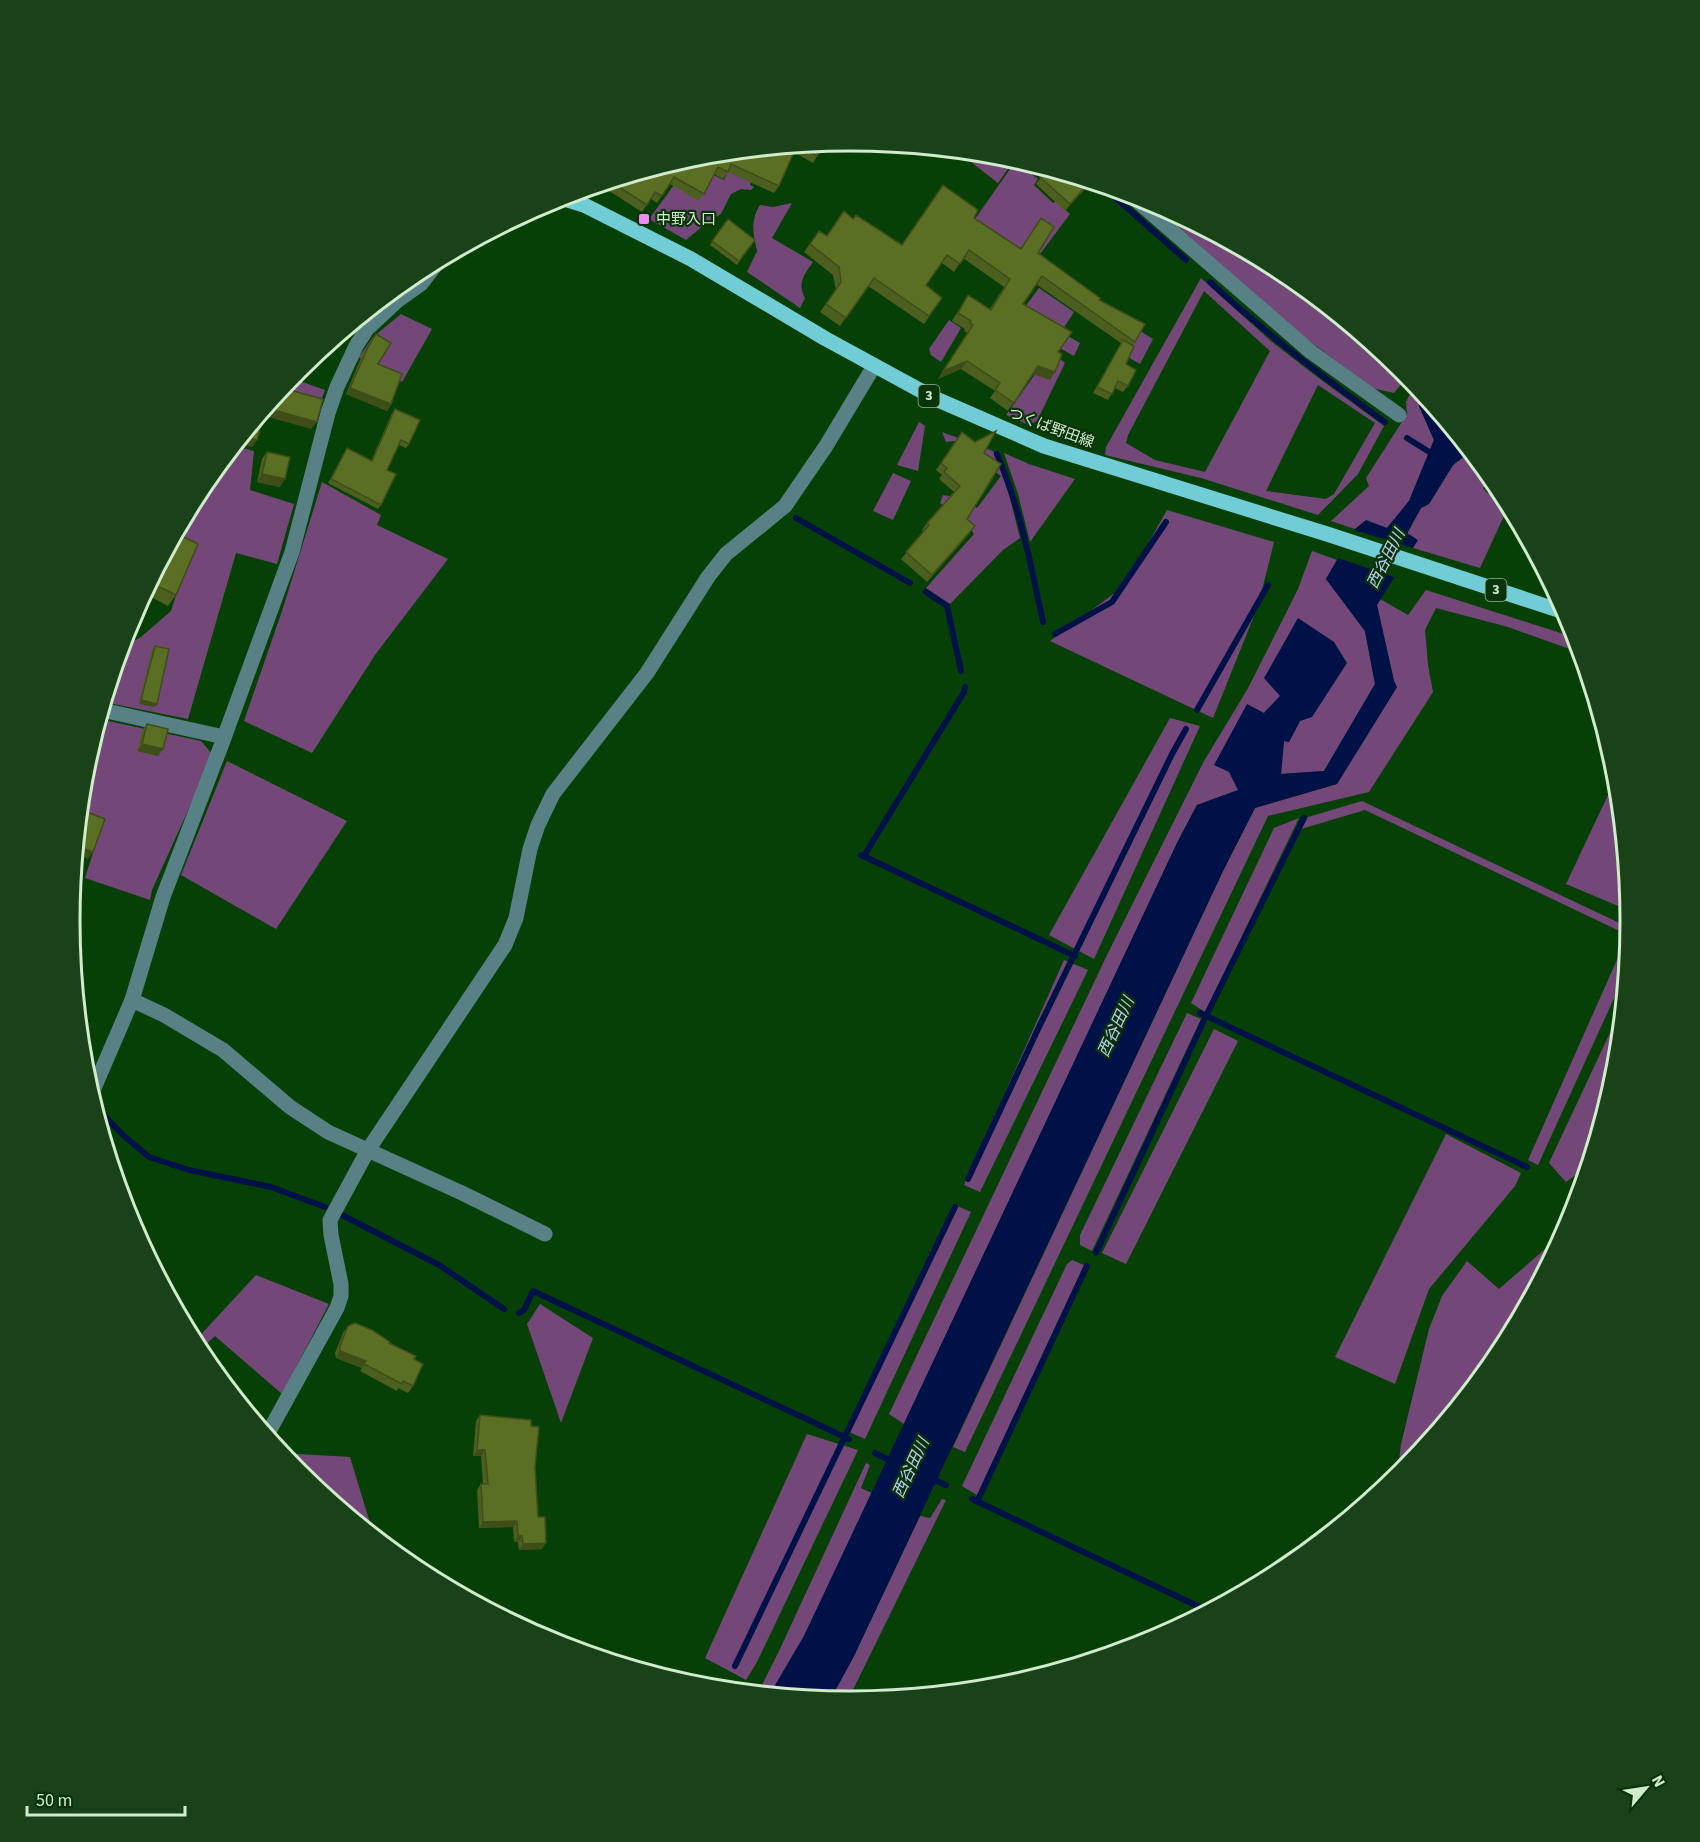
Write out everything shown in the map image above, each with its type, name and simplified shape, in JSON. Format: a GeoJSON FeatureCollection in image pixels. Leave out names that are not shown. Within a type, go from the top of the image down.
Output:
{"type":"FeatureCollection","features":[{"type":"Feature","properties":{"kind":"main road","name":"つくば野田線"},"geometry":{"type":"LineString","coordinates":[[573,202],[594,210],[691,259],[874,366],[936,399],[1044,446],[1327,534],[1554,609]]}},
{"type":"Feature","properties":{"kind":"street"},"geometry":{"type":"LineString","coordinates":[[1148,210],[1311,352],[1399,415]]}},
{"type":"Feature","properties":{"kind":"street"},"geometry":{"type":"LineString","coordinates":[[407,291],[421,284],[426,278]]}},
{"type":"Feature","properties":{"kind":"street"},"geometry":{"type":"LineString","coordinates":[[97,1082],[132,1000],[163,897],[292,552],[328,413],[337,387],[356,346],[386,306]]}},
{"type":"Feature","properties":{"kind":"street"},"geometry":{"type":"LineString","coordinates":[[271,1429],[337,1308],[341,1296],[340,1270],[331,1235],[330,1220],[368,1150],[505,945],[516,918],[530,849],[538,825],[553,794],[647,673],[708,577],[726,554],[785,506],[826,446],[874,366]]}},
{"type":"Feature","properties":{"kind":"street"},"geometry":{"type":"LineString","coordinates":[[109,712],[224,737]]}},
{"type":"Feature","properties":{"kind":"street"},"geometry":{"type":"LineString","coordinates":[[132,1000],[164,1015],[223,1050],[290,1107],[328,1131],[545,1234]]}},
{"type":"Feature","properties":{"kind":"shaded area"},"geometry":{"type":"Polygon","coordinates":[[[968,160],[1009,167],[998,183],[968,160]]]}},
{"type":"Feature","properties":{"kind":"shaded area"},"geometry":{"type":"Polygon","coordinates":[[[692,167],[703,170],[724,180],[729,169],[752,180],[750,185],[754,187],[751,190],[741,189],[731,194],[721,214],[686,240],[649,219],[686,168],[692,167]]]}},
{"type":"Feature","properties":{"kind":"shaded area"},"geometry":{"type":"Polygon","coordinates":[[[1011,168],[1028,172],[1038,179],[1034,185],[1053,203],[1056,201],[1070,214],[1034,262],[975,219],[1011,168]]]}},
{"type":"Feature","properties":{"kind":"shaded area"},"geometry":{"type":"Polygon","coordinates":[[[792,203],[772,238],[813,262],[803,279],[802,288],[805,298],[800,308],[747,272],[757,251],[754,222],[760,205],[773,207],[792,203]]]}},
{"type":"Feature","properties":{"kind":"shaded area"},"geometry":{"type":"Polygon","coordinates":[[[1172,221],[1235,254],[1278,280],[1358,342],[1402,383],[1394,393],[1372,388],[1291,327],[1172,221]]]}},
{"type":"Feature","properties":{"kind":"shaded area"},"geometry":{"type":"Polygon","coordinates":[[[1201,278],[1272,342],[1384,426],[1358,474],[1318,515],[1201,478],[1105,455],[1106,447],[1201,278]],[[1204,291],[1128,435],[1126,443],[1155,460],[1205,472],[1270,351],[1204,291]],[[1318,385],[1266,491],[1326,499],[1334,494],[1375,423],[1318,385]]]}},
{"type":"Feature","properties":{"kind":"shaded area"},"geometry":{"type":"Polygon","coordinates":[[[1039,288],[1074,312],[1061,332],[1080,343],[1074,356],[1054,345],[1022,311],[1039,288]]]}},
{"type":"Feature","properties":{"kind":"shaded area"},"geometry":{"type":"Polygon","coordinates":[[[1083,295],[1153,339],[1140,364],[1126,356],[1140,332],[1083,295]]]}},
{"type":"Feature","properties":{"kind":"shaded area"},"geometry":{"type":"Polygon","coordinates":[[[401,314],[432,329],[402,382],[359,357],[373,337],[401,314]]]}},
{"type":"Feature","properties":{"kind":"shaded area"},"geometry":{"type":"Polygon","coordinates":[[[949,320],[961,328],[941,362],[931,355],[929,349],[949,320]]]}},
{"type":"Feature","properties":{"kind":"shaded area"},"geometry":{"type":"Polygon","coordinates":[[[1058,357],[1065,363],[1037,421],[1029,425],[1006,415],[1045,360],[1058,357]]]}},
{"type":"Feature","properties":{"kind":"shaded area"},"geometry":{"type":"Polygon","coordinates":[[[300,381],[325,390],[320,403],[287,396],[300,381]]]}},
{"type":"Feature","properties":{"kind":"shaded area"},"geometry":{"type":"Polygon","coordinates":[[[1411,393],[1420,403],[1419,406],[1434,440],[1409,501],[1387,528],[1366,521],[1355,529],[1331,521],[1369,486],[1366,478],[1407,414],[1406,402],[1411,393]]]}},
{"type":"Feature","properties":{"kind":"shaded area"},"geometry":{"type":"Polygon","coordinates":[[[919,422],[925,426],[918,471],[897,465],[919,422]]]}},
{"type":"Feature","properties":{"kind":"shaded area"},"geometry":{"type":"Polygon","coordinates":[[[1055,425],[1095,439],[1093,447],[1050,434],[1050,426],[1055,425]]]}},
{"type":"Feature","properties":{"kind":"shaded area"},"geometry":{"type":"Polygon","coordinates":[[[942,432],[993,451],[1007,486],[1020,538],[1003,550],[950,604],[926,588],[974,534],[968,525],[940,503],[943,495],[956,497],[977,508],[1001,476],[955,441],[946,442],[942,432]]]}},
{"type":"Feature","properties":{"kind":"shaded area"},"geometry":{"type":"Polygon","coordinates":[[[242,448],[254,451],[250,490],[294,504],[277,564],[236,553],[188,719],[111,703],[132,642],[171,611],[193,542],[183,536],[209,493],[242,448]]]}},
{"type":"Feature","properties":{"kind":"shaded area"},"geometry":{"type":"Polygon","coordinates":[[[1004,453],[1075,479],[1030,542],[1018,494],[1004,453]]]}},
{"type":"Feature","properties":{"kind":"shaded area"},"geometry":{"type":"Polygon","coordinates":[[[1464,456],[1485,485],[1483,488],[1487,493],[1491,494],[1504,515],[1480,568],[1413,548],[1407,534],[1421,508],[1429,504],[1453,465],[1464,456]]]}},
{"type":"Feature","properties":{"kind":"shaded area"},"geometry":{"type":"Polygon","coordinates":[[[893,473],[911,481],[893,520],[873,511],[893,473]]]}},
{"type":"Feature","properties":{"kind":"shaded area"},"geometry":{"type":"Polygon","coordinates":[[[322,482],[381,515],[377,525],[448,559],[375,655],[312,753],[244,721],[282,611],[322,482]]]}},
{"type":"Feature","properties":{"kind":"shaded area"},"geometry":{"type":"Polygon","coordinates":[[[1167,510],[1274,542],[1258,606],[1213,718],[1050,641],[1124,586],[1167,510]]]}},
{"type":"Feature","properties":{"kind":"shaded area"},"geometry":{"type":"Polygon","coordinates":[[[1312,551],[1337,560],[1326,579],[1365,631],[1375,684],[1324,771],[1281,774],[1284,741],[1289,742],[1300,721],[1280,696],[1215,765],[1229,771],[1239,790],[1197,805],[1177,843],[904,1424],[889,1414],[1107,955],[1204,761],[1247,690],[1298,589],[1312,551]]]}},
{"type":"Feature","properties":{"kind":"shaded area"},"geometry":{"type":"Polygon","coordinates":[[[1426,590],[1565,635],[1571,649],[1508,627],[1436,608],[1425,630],[1433,692],[1369,792],[1268,816],[965,1452],[953,1447],[1223,871],[1255,808],[1337,784],[1397,687],[1377,605],[1380,599],[1408,615],[1426,590]]]}},
{"type":"Feature","properties":{"kind":"shaded area"},"geometry":{"type":"Polygon","coordinates":[[[1170,718],[1200,726],[1094,959],[1049,935],[1170,718]]]}},
{"type":"Feature","properties":{"kind":"shaded area"},"geometry":{"type":"Polygon","coordinates":[[[106,721],[201,741],[213,755],[152,890],[150,900],[85,878],[102,824],[86,820],[94,771],[106,721]]]}},
{"type":"Feature","properties":{"kind":"shaded area"},"geometry":{"type":"Polygon","coordinates":[[[227,761],[347,821],[276,929],[181,875],[227,761]]]}},
{"type":"Feature","properties":{"kind":"shaded area"},"geometry":{"type":"Polygon","coordinates":[[[1609,792],[1619,871],[1620,907],[1566,884],[1609,792]]]}},
{"type":"Feature","properties":{"kind":"shaded area"},"geometry":{"type":"Polygon","coordinates":[[[1362,801],[1620,923],[1620,931],[1365,810],[1301,829],[1308,817],[1362,801]]]}},
{"type":"Feature","properties":{"kind":"shaded area"},"geometry":{"type":"Polygon","coordinates":[[[1299,818],[1205,1012],[1191,1003],[1274,828],[1299,818]]]}},
{"type":"Feature","properties":{"kind":"shaded area"},"geometry":{"type":"Polygon","coordinates":[[[1619,955],[1617,992],[1538,1165],[1528,1160],[1619,955]]]}},
{"type":"Feature","properties":{"kind":"shaded area"},"geometry":{"type":"Polygon","coordinates":[[[1064,960],[1088,970],[980,1192],[964,1185],[1064,960]]]}},
{"type":"Feature","properties":{"kind":"shaded area"},"geometry":{"type":"Polygon","coordinates":[[[1187,1013],[1201,1019],[1092,1251],[1080,1245],[1080,1235],[1187,1013]]]}},
{"type":"Feature","properties":{"kind":"shaded area"},"geometry":{"type":"Polygon","coordinates":[[[1613,1025],[1606,1071],[1579,1173],[1566,1182],[1549,1163],[1613,1025]]]}},
{"type":"Feature","properties":{"kind":"shaded area"},"geometry":{"type":"Polygon","coordinates":[[[1214,1029],[1238,1041],[1126,1264],[1102,1253],[1214,1029]]]}},
{"type":"Feature","properties":{"kind":"shaded area"},"geometry":{"type":"Polygon","coordinates":[[[1446,1134],[1521,1173],[1515,1186],[1429,1289],[1395,1384],[1335,1357],[1446,1134]]]}},
{"type":"Feature","properties":{"kind":"shaded area"},"geometry":{"type":"Polygon","coordinates":[[[955,1205],[971,1212],[865,1439],[847,1431],[955,1205]]]}},
{"type":"Feature","properties":{"kind":"shaded area"},"geometry":{"type":"Polygon","coordinates":[[[1548,1247],[1491,1349],[1461,1390],[1399,1462],[1401,1444],[1429,1329],[1442,1296],[1467,1261],[1499,1289],[1548,1247]]]}},
{"type":"Feature","properties":{"kind":"shaded area"},"geometry":{"type":"Polygon","coordinates":[[[1072,1260],[1084,1265],[977,1495],[962,1486],[1067,1264],[1072,1260]]]}},
{"type":"Feature","properties":{"kind":"shaded area"},"geometry":{"type":"Polygon","coordinates":[[[256,1275],[329,1304],[282,1394],[215,1336],[206,1344],[201,1335],[256,1275]]]}},
{"type":"Feature","properties":{"kind":"shaded area"},"geometry":{"type":"Polygon","coordinates":[[[540,1304],[593,1338],[561,1423],[527,1324],[540,1304]]]}},
{"type":"Feature","properties":{"kind":"shaded area"},"geometry":{"type":"Polygon","coordinates":[[[807,1434],[858,1450],[757,1662],[746,1680],[705,1658],[807,1434]]]}},
{"type":"Feature","properties":{"kind":"shaded area"},"geometry":{"type":"Polygon","coordinates":[[[294,1454],[350,1457],[370,1523],[342,1500],[294,1454]]]}},
{"type":"Feature","properties":{"kind":"shaded area"},"geometry":{"type":"Polygon","coordinates":[[[866,1463],[870,1465],[861,1488],[872,1493],[804,1636],[774,1687],[761,1686],[866,1463]]]}},
{"type":"Feature","properties":{"kind":"shaded area"},"geometry":{"type":"Polygon","coordinates":[[[942,1499],[946,1500],[852,1691],[835,1691],[854,1656],[920,1516],[930,1518],[942,1499]]]}},
{"type":"Feature","properties":{"kind":"water","name":"西谷田川"},"geometry":{"type":"Polygon","coordinates":[[[1420,403],[1464,456],[1453,465],[1429,504],[1421,508],[1407,533],[1418,540],[1377,605],[1397,687],[1337,784],[1255,808],[1223,871],[854,1656],[835,1691],[774,1687],[804,1636],[1177,843],[1197,805],[1238,790],[1229,772],[1214,765],[1247,704],[1264,713],[1280,696],[1264,678],[1298,618],[1334,642],[1347,663],[1312,717],[1300,721],[1289,742],[1284,741],[1281,774],[1324,771],[1375,684],[1365,631],[1326,579],[1355,529],[1366,520],[1387,528],[1409,501],[1434,440],[1419,406],[1420,403]]]}},
{"type":"Feature","properties":{"kind":"pier"},"geometry":{"type":"Polygon","coordinates":[[[1351,529],[1416,549],[1397,578],[1335,557],[1351,529]]]}},
{"type":"Feature","properties":{"kind":"building"},"geometry":{"type":"Polygon","coordinates":[[[820,151],[817,156],[809,152],[820,151]]]}},
{"type":"Feature","properties":{"kind":"building"},"geometry":{"type":"Polygon","coordinates":[[[794,153],[779,186],[731,164],[728,172],[718,167],[704,194],[674,177],[662,196],[655,192],[647,205],[619,187],[700,165],[794,153]]]}},
{"type":"Feature","properties":{"kind":"building"},"geometry":{"type":"Polygon","coordinates":[[[1042,175],[1085,187],[1070,204],[1040,177],[1042,175]]]}},
{"type":"Feature","properties":{"kind":"building"},"geometry":{"type":"Polygon","coordinates":[[[943,185],[978,210],[974,218],[1021,249],[1041,218],[1054,227],[1038,253],[1100,298],[1099,300],[1145,324],[1135,342],[1042,276],[1023,304],[1072,332],[1058,352],[1062,354],[1055,372],[1038,366],[1014,403],[995,390],[1000,383],[967,361],[943,371],[973,325],[971,321],[958,313],[968,295],[991,310],[1010,279],[969,250],[960,264],[947,255],[926,285],[942,298],[929,316],[874,278],[846,318],[826,304],[841,282],[839,267],[810,244],[819,231],[827,236],[844,211],[853,219],[856,215],[902,245],[943,185]]]}},
{"type":"Feature","properties":{"kind":"building"},"geometry":{"type":"Polygon","coordinates":[[[728,219],[755,240],[739,261],[712,241],[728,219]]]}},
{"type":"Feature","properties":{"kind":"building"},"geometry":{"type":"Polygon","coordinates":[[[376,334],[391,343],[378,364],[402,374],[391,404],[350,388],[376,334]]]}},
{"type":"Feature","properties":{"kind":"building"},"geometry":{"type":"Polygon","coordinates":[[[1123,340],[1134,346],[1126,364],[1136,370],[1128,386],[1118,381],[1112,394],[1097,387],[1123,340]]]}},
{"type":"Feature","properties":{"kind":"building"},"geometry":{"type":"Polygon","coordinates":[[[292,391],[323,399],[317,422],[274,410],[292,391]]]}},
{"type":"Feature","properties":{"kind":"building"},"geometry":{"type":"Polygon","coordinates":[[[395,409],[420,420],[409,444],[401,440],[387,470],[396,474],[381,505],[331,479],[347,448],[372,461],[395,409]]]}},
{"type":"Feature","properties":{"kind":"building"},"geometry":{"type":"Polygon","coordinates":[[[261,425],[257,440],[250,438],[261,425]]]}},
{"type":"Feature","properties":{"kind":"building"},"geometry":{"type":"Polygon","coordinates":[[[996,431],[984,453],[1001,464],[967,519],[975,526],[932,575],[906,552],[929,525],[927,523],[960,486],[944,472],[947,468],[941,463],[962,432],[975,442],[996,431]]]}},
{"type":"Feature","properties":{"kind":"building"},"geometry":{"type":"Polygon","coordinates":[[[267,452],[290,457],[285,479],[262,474],[267,452]]]}},
{"type":"Feature","properties":{"kind":"building"},"geometry":{"type":"Polygon","coordinates":[[[183,536],[198,544],[176,595],[156,586],[183,536]]]}},
{"type":"Feature","properties":{"kind":"building"},"geometry":{"type":"Polygon","coordinates":[[[155,646],[169,649],[157,704],[141,700],[155,646]]]}},
{"type":"Feature","properties":{"kind":"building"},"geometry":{"type":"Polygon","coordinates":[[[147,724],[168,729],[163,749],[142,744],[147,724]]]}},
{"type":"Feature","properties":{"kind":"building"},"geometry":{"type":"Polygon","coordinates":[[[87,812],[105,819],[93,852],[83,849],[87,812]]]}},
{"type":"Feature","properties":{"kind":"building"},"geometry":{"type":"Polygon","coordinates":[[[355,1323],[372,1330],[389,1343],[416,1356],[414,1359],[423,1364],[413,1386],[403,1381],[402,1384],[364,1364],[366,1361],[340,1351],[348,1326],[355,1323]]]}},
{"type":"Feature","properties":{"kind":"building"},"geometry":{"type":"Polygon","coordinates":[[[480,1415],[531,1420],[531,1426],[539,1427],[535,1467],[538,1517],[545,1517],[546,1543],[523,1544],[522,1536],[518,1536],[517,1521],[483,1522],[481,1484],[488,1484],[485,1450],[477,1450],[480,1415]]]}},
{"type":"Feature","properties":{"kind":"waterway"},"geometry":{"type":"LineString","coordinates":[[1115,198],[1186,260]]}},
{"type":"Feature","properties":{"kind":"waterway"},"geometry":{"type":"LineString","coordinates":[[1210,282],[1295,355],[1385,422]]}},
{"type":"Feature","properties":{"kind":"waterway"},"geometry":{"type":"LineString","coordinates":[[1407,438],[1434,455]]}},
{"type":"Feature","properties":{"kind":"waterway"},"geometry":{"type":"LineString","coordinates":[[997,454],[1018,516],[1043,622]]}},
{"type":"Feature","properties":{"kind":"waterway"},"geometry":{"type":"LineString","coordinates":[[796,518],[910,583]]}},
{"type":"Feature","properties":{"kind":"waterway"},"geometry":{"type":"LineString","coordinates":[[1055,634],[1112,602],[1166,522]]}},
{"type":"Feature","properties":{"kind":"waterway"},"geometry":{"type":"LineString","coordinates":[[1197,710],[1268,585]]}},
{"type":"Feature","properties":{"kind":"waterway"},"geometry":{"type":"LineString","coordinates":[[926,592],[947,606],[961,671]]}},
{"type":"Feature","properties":{"kind":"waterway"},"geometry":{"type":"LineString","coordinates":[[864,856],[965,687]]}},
{"type":"Feature","properties":{"kind":"waterway"},"geometry":{"type":"LineString","coordinates":[[968,1179],[1039,1027],[1186,729]]}},
{"type":"Feature","properties":{"kind":"waterway"},"geometry":{"type":"LineString","coordinates":[[1096,1253],[1206,1016],[1304,818]]}},
{"type":"Feature","properties":{"kind":"waterway"},"geometry":{"type":"LineString","coordinates":[[861,855],[1075,956]]}},
{"type":"Feature","properties":{"kind":"waterway"},"geometry":{"type":"LineString","coordinates":[[1200,1013],[1527,1167]]}},
{"type":"Feature","properties":{"kind":"waterway"},"geometry":{"type":"LineString","coordinates":[[105,1117],[149,1157],[189,1170],[271,1187],[325,1207]]}},
{"type":"Feature","properties":{"kind":"waterway"},"geometry":{"type":"LineString","coordinates":[[735,1666],[955,1207]]}},
{"type":"Feature","properties":{"kind":"waterway"},"geometry":{"type":"LineString","coordinates":[[342,1215],[439,1265],[504,1309]]}},
{"type":"Feature","properties":{"kind":"waterway"},"geometry":{"type":"LineString","coordinates":[[977,1502],[1087,1266]]}},
{"type":"Feature","properties":{"kind":"waterway"},"geometry":{"type":"LineString","coordinates":[[519,1313],[524,1310],[533,1291],[849,1439]]}},
{"type":"Feature","properties":{"kind":"waterway"},"geometry":{"type":"LineString","coordinates":[[875,1453],[893,1462]]}},
{"type":"Feature","properties":{"kind":"waterway"},"geometry":{"type":"LineString","coordinates":[[933,1479],[946,1485]]}},
{"type":"Feature","properties":{"kind":"waterway"},"geometry":{"type":"LineString","coordinates":[[972,1499],[1200,1607]]}},
{"type":"Feature","properties":{"kind":"place","name":"中野入口"},"geometry":{"type":"Point","coordinates":[644,219]}}]}
